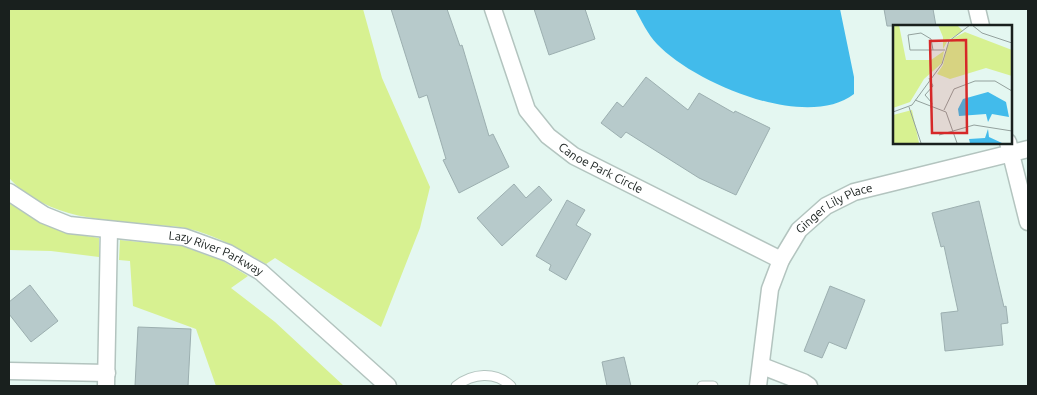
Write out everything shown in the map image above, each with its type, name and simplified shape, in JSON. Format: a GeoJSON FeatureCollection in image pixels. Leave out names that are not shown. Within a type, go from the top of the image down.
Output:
{"type":"FeatureCollection","features":[{"type":"Feature","properties":{"kind":"street","name":"Canoe Park Circle"},"geometry":{"type":"LineString","coordinates":[[493,9],[527,110],[548,136],[574,156],[780,260]]}},
{"type":"Feature","properties":{"kind":"street"},"geometry":{"type":"LineString","coordinates":[[977,9],[981,25]]}},
{"type":"Feature","properties":{"kind":"street","name":"Ginger Lily Place"},"geometry":{"type":"LineString","coordinates":[[758,386],[762,366],[770,289],[780,260],[799,230],[826,206],[854,192],[1009,148]]}},
{"type":"Feature","properties":{"kind":"street"},"geometry":{"type":"LineString","coordinates":[[1028,149],[1009,148],[1028,222]]}},
{"type":"Feature","properties":{"kind":"street","name":"Lazy River Parkway"},"geometry":{"type":"LineString","coordinates":[[9,192],[44,215],[69,225],[184,237],[228,253],[261,272],[388,386]]}},
{"type":"Feature","properties":{"kind":"street"},"geometry":{"type":"LineString","coordinates":[[9,371],[106,379],[110,230]]}},
{"type":"Feature","properties":{"kind":"street"},"geometry":{"type":"LineString","coordinates":[[762,366],[799,380],[809,386]]}},
{"type":"Feature","properties":{"kind":"lane"},"geometry":{"type":"LineString","coordinates":[[456,386],[466,378],[487,375],[504,379],[511,386]]}},
{"type":"Feature","properties":{"kind":"lane"},"geometry":{"type":"LineString","coordinates":[[702,386],[713,386]]}},
{"type":"Feature","properties":{"kind":"green space"},"geometry":{"type":"Polygon","coordinates":[[[9,9],[363,9],[382,78],[430,187],[420,228],[381,327],[275,258],[266,264],[219,239],[185,228],[98,219],[78,215],[59,210],[24,192],[9,178],[9,9]]]}},
{"type":"Feature","properties":{"kind":"green space"},"geometry":{"type":"Polygon","coordinates":[[[9,203],[31,217],[51,226],[99,238],[99,257],[51,251],[9,250],[9,203]]]}},
{"type":"Feature","properties":{"kind":"green space"},"geometry":{"type":"Polygon","coordinates":[[[120,240],[182,246],[223,261],[248,276],[231,288],[275,322],[344,386],[216,386],[196,329],[133,306],[130,261],[119,260],[120,240]]]}},
{"type":"Feature","properties":{"kind":"water"},"geometry":{"type":"Polygon","coordinates":[[[635,9],[840,9],[854,77],[854,94],[833,104],[808,107],[780,105],[751,98],[723,87],[674,59],[657,44],[635,9]]]}},
{"type":"Feature","properties":{"kind":"building"},"geometry":{"type":"Polygon","coordinates":[[[391,9],[447,9],[460,46],[462,45],[489,136],[493,134],[509,167],[459,193],[443,160],[446,159],[427,95],[419,98],[391,9]]]}},
{"type":"Feature","properties":{"kind":"building"},"geometry":{"type":"Polygon","coordinates":[[[534,9],[585,9],[595,39],[549,55],[534,9]]]}},
{"type":"Feature","properties":{"kind":"building"},"geometry":{"type":"Polygon","coordinates":[[[884,9],[933,9],[936,25],[887,26],[884,9]]]}},
{"type":"Feature","properties":{"kind":"building"},"geometry":{"type":"Polygon","coordinates":[[[646,77],[688,110],[699,93],[734,113],[735,111],[770,128],[736,195],[699,178],[626,132],[621,138],[601,123],[617,102],[623,107],[646,77]]]}},
{"type":"Feature","properties":{"kind":"building"},"geometry":{"type":"Polygon","coordinates":[[[514,184],[526,198],[539,186],[552,200],[502,246],[477,218],[514,184]]]}},
{"type":"Feature","properties":{"kind":"building"},"geometry":{"type":"Polygon","coordinates":[[[567,200],[585,210],[576,225],[591,234],[566,280],[549,270],[551,265],[536,256],[567,200]]]}},
{"type":"Feature","properties":{"kind":"building"},"geometry":{"type":"Polygon","coordinates":[[[979,201],[1004,307],[1006,306],[1008,323],[1001,324],[1003,345],[945,351],[941,313],[958,311],[944,246],[941,247],[932,213],[979,201]]]}},
{"type":"Feature","properties":{"kind":"building"},"geometry":{"type":"Polygon","coordinates":[[[30,285],[58,321],[31,342],[9,314],[9,302],[30,285]]]}},
{"type":"Feature","properties":{"kind":"building"},"geometry":{"type":"Polygon","coordinates":[[[830,286],[865,300],[846,349],[829,342],[822,358],[804,351],[830,286]]]}},
{"type":"Feature","properties":{"kind":"building"},"geometry":{"type":"Polygon","coordinates":[[[138,327],[191,329],[188,386],[135,386],[138,327]]]}},
{"type":"Feature","properties":{"kind":"building"},"geometry":{"type":"Polygon","coordinates":[[[624,357],[631,386],[607,386],[602,362],[624,357]]]}}]}
